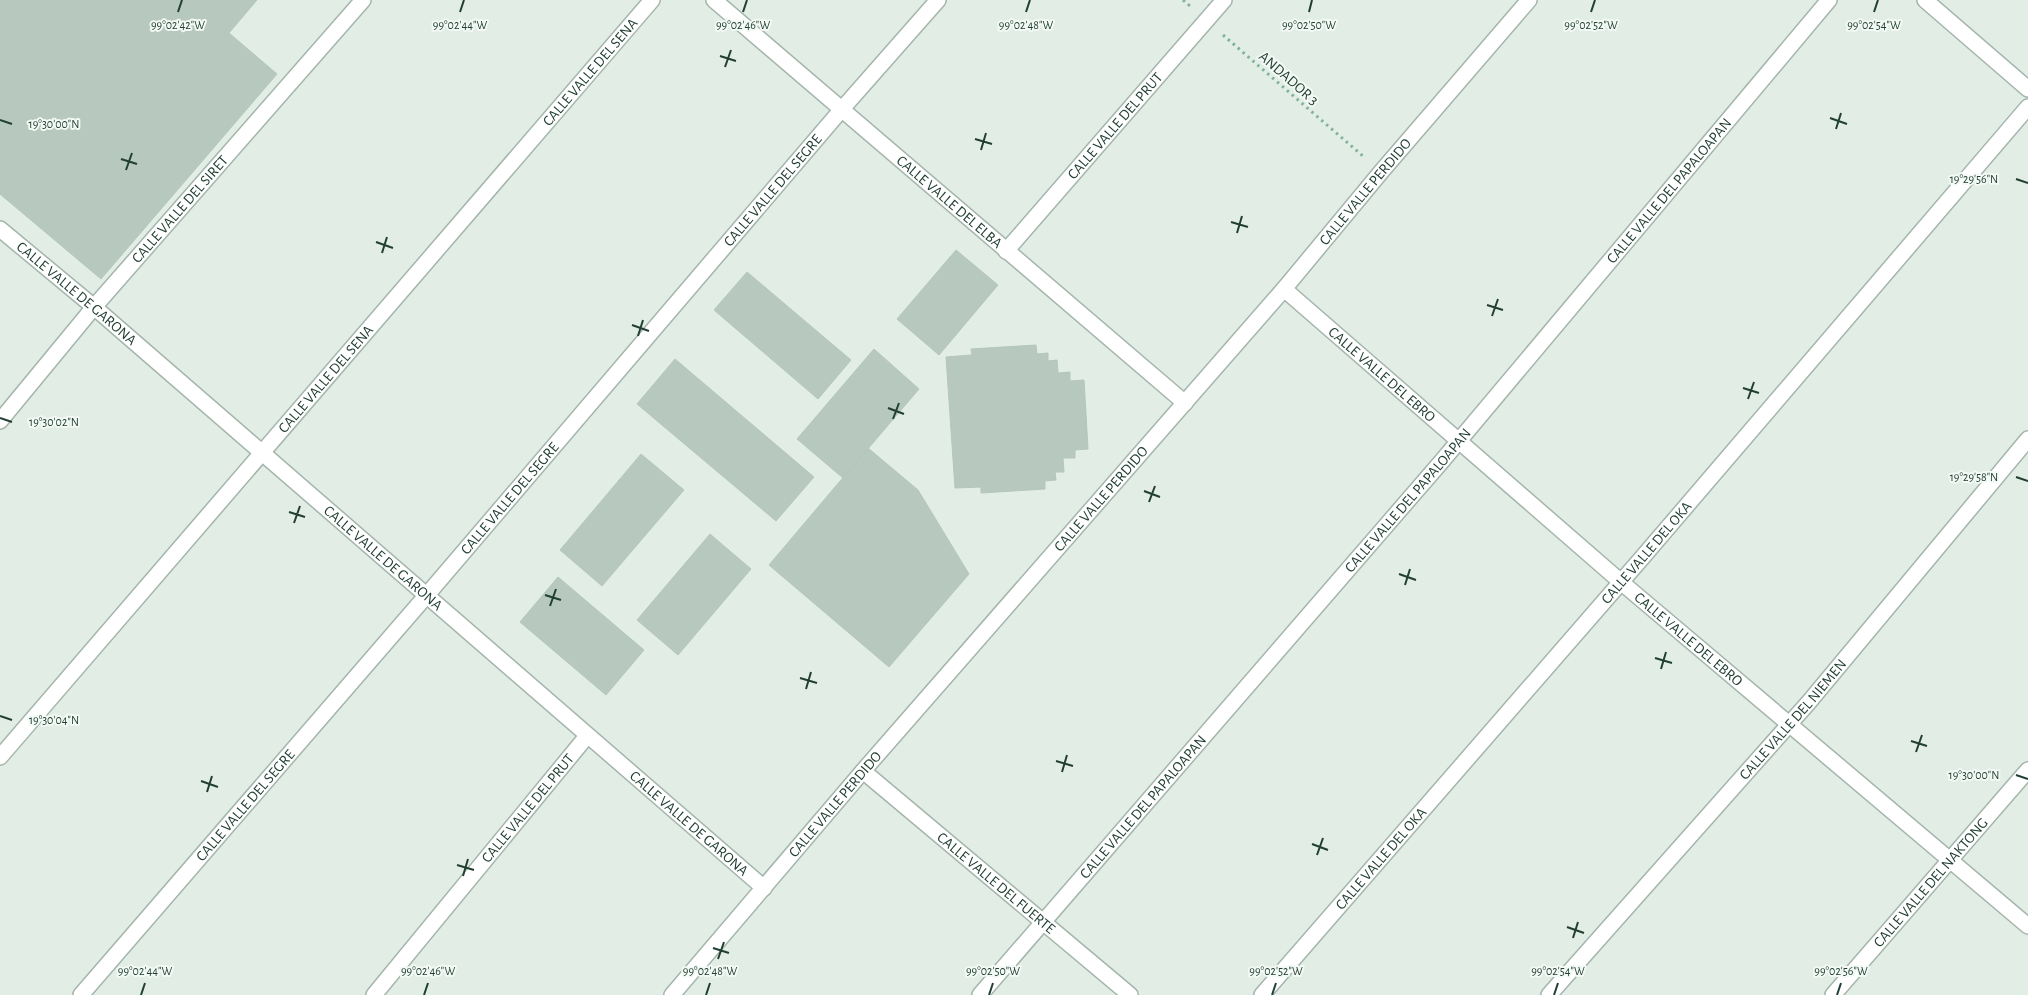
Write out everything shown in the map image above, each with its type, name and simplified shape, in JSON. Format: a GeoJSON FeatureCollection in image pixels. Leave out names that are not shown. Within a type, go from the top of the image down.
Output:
{"type":"FeatureCollection","features":[{"type":"Feature","properties":{"kind":"street","name":"CALLE VALLE DEL SIRET"},"geometry":{"type":"LineString","coordinates":[[0,421],[94,307],[363,0]]}},
{"type":"Feature","properties":{"kind":"street","name":"CALLE VALLE DEL SENA"},"geometry":{"type":"LineString","coordinates":[[0,757],[652,0]]}},
{"type":"Feature","properties":{"kind":"street","name":"CALLE VALLE DEL ELBA"},"geometry":{"type":"LineString","coordinates":[[714,0],[1185,403]]}},
{"type":"Feature","properties":{"kind":"street","name":"CALLE VALLE DEL SEGRE"},"geometry":{"type":"LineString","coordinates":[[81,995],[426,596],[842,109],[938,0]]}},
{"type":"Feature","properties":{"kind":"street","name":"CALLE VALLE DEL PRUT"},"geometry":{"type":"LineString","coordinates":[[1006,251],[1224,0]]}},
{"type":"Feature","properties":{"kind":"street","name":"CALLE VALLE PERDIDO"},"geometry":{"type":"LineString","coordinates":[[672,995],[863,772],[1284,289],[1381,172],[1530,0]]}},
{"type":"Feature","properties":{"kind":"street","name":"CALLE VALLE DEL PAPALOAPAN"},"geometry":{"type":"LineString","coordinates":[[980,995],[1459,442],[1829,0]]}},
{"type":"Feature","properties":{"kind":"street"},"geometry":{"type":"LineString","coordinates":[[1925,0],[2028,89]]}},
{"type":"Feature","properties":{"kind":"street","name":"CALLE VALLE DEL OKA"},"geometry":{"type":"LineString","coordinates":[[1262,995],[1621,582],[2028,107]]}},
{"type":"Feature","properties":{"kind":"street","name":"CALLE VALLE DE GARONA"},"geometry":{"type":"LineString","coordinates":[[0,229],[94,307],[764,888]]}},
{"type":"Feature","properties":{"kind":"street","name":"CALLE VALLE DEL EBRO"},"geometry":{"type":"LineString","coordinates":[[1284,289],[1621,582],[1950,858],[2028,926]]}},
{"type":"Feature","properties":{"kind":"street","name":"CALLE VALLE DEL NIEMEN"},"geometry":{"type":"LineString","coordinates":[[1549,995],[1809,702],[2028,439]]}},
{"type":"Feature","properties":{"kind":"street","name":"CALLE VALLE DEL PRUT"},"geometry":{"type":"LineString","coordinates":[[374,995],[587,736]]}},
{"type":"Feature","properties":{"kind":"street","name":"CALLE VALLE DEL NAKTONG"},"geometry":{"type":"LineString","coordinates":[[1833,995],[2028,770]]}},
{"type":"Feature","properties":{"kind":"street","name":"CALLE VALLE DEL FUERTE"},"geometry":{"type":"LineString","coordinates":[[863,772],[1130,995]]}},
{"type":"Feature","properties":{"kind":"path","name":"ANDADOR 3"},"geometry":{"type":"LineString","coordinates":[[1183,0],[1381,172]]}},
{"type":"Feature","properties":{"kind":"building"},"geometry":{"type":"Polygon","coordinates":[[[0,0],[257,0],[229,33],[277,74],[101,279],[0,194],[0,0]]]}},
{"type":"Feature","properties":{"kind":"building"},"geometry":{"type":"Polygon","coordinates":[[[956,250],[998,285],[939,355],[897,319],[956,250]]]}},
{"type":"Feature","properties":{"kind":"building"},"geometry":{"type":"Polygon","coordinates":[[[747,272],[851,360],[818,399],[714,310],[747,272]]]}},
{"type":"Feature","properties":{"kind":"building"},"geometry":{"type":"Polygon","coordinates":[[[1036,345],[1037,354],[1048,353],[1048,361],[1057,360],[1058,373],[1070,372],[1070,381],[1084,380],[1088,449],[1075,450],[1075,458],[1063,458],[1064,472],[1055,472],[1056,480],[1045,481],[1045,489],[981,493],[981,487],[955,488],[946,357],[972,355],[971,349],[1036,345]]]}},
{"type":"Feature","properties":{"kind":"building"},"geometry":{"type":"Polygon","coordinates":[[[874,349],[919,389],[843,478],[797,439],[874,349]]]}},
{"type":"Feature","properties":{"kind":"building"},"geometry":{"type":"Polygon","coordinates":[[[675,359],[814,477],[776,521],[637,404],[675,359]]]}},
{"type":"Feature","properties":{"kind":"building"},"geometry":{"type":"Polygon","coordinates":[[[868,448],[918,490],[969,574],[889,667],[769,565],[868,448]]]}},
{"type":"Feature","properties":{"kind":"building"},"geometry":{"type":"Polygon","coordinates":[[[641,454],[684,490],[602,586],[560,550],[641,454]]]}},
{"type":"Feature","properties":{"kind":"building"},"geometry":{"type":"Polygon","coordinates":[[[710,534],[751,569],[678,655],[637,620],[710,534]]]}},
{"type":"Feature","properties":{"kind":"building"},"geometry":{"type":"Polygon","coordinates":[[[558,577],[644,650],[606,695],[520,622],[558,577]]]}}]}
